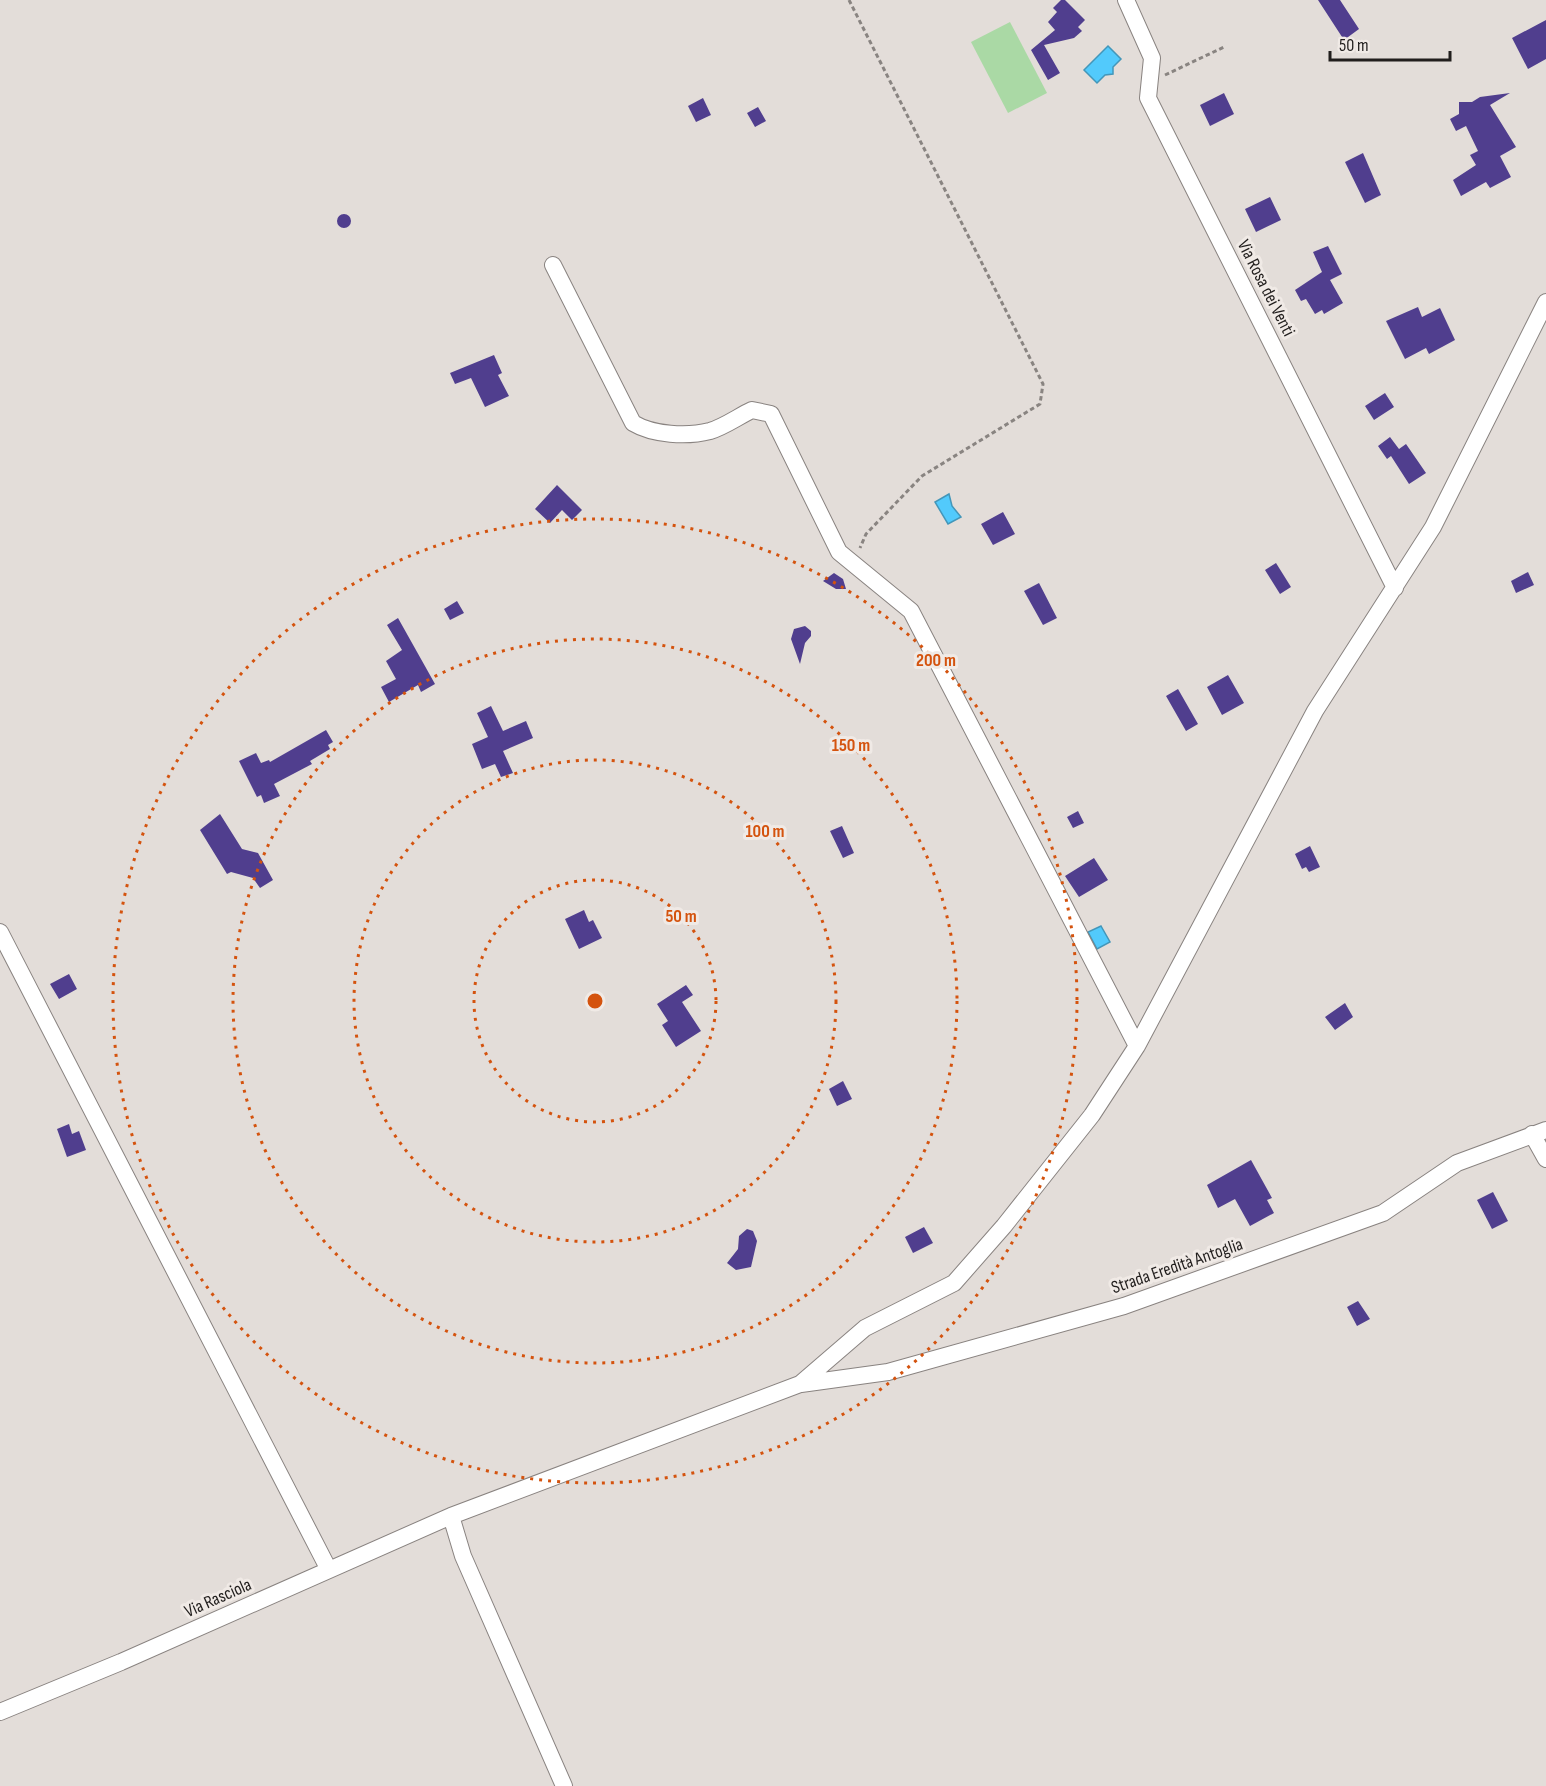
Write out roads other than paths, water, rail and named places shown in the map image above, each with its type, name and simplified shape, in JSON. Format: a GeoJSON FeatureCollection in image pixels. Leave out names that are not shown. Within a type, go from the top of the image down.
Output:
{"type":"FeatureCollection","features":[{"type":"Feature","properties":{"kind":"street","name":"Via Rosa dei Venti"},"geometry":{"type":"LineString","coordinates":[[1126,0],[1152,58],[1149,98],[1395,588]]}},
{"type":"Feature","properties":{"kind":"street"},"geometry":{"type":"LineString","coordinates":[[553,265],[633,423],[645,430],[684,433],[711,431],[752,410],[771,414],[839,552],[911,611],[1137,1046]]}},
{"type":"Feature","properties":{"kind":"street"},"geometry":{"type":"LineString","coordinates":[[800,1384],[864,1328],[954,1283],[1004,1226],[1092,1115],[1137,1046],[1315,711],[1433,527],[1546,302]]}},
{"type":"Feature","properties":{"kind":"street"},"geometry":{"type":"LineString","coordinates":[[0,932],[329,1570]]}},
{"type":"Feature","properties":{"kind":"street"},"geometry":{"type":"LineString","coordinates":[[1539,1132],[1546,1160]]}},
{"type":"Feature","properties":{"kind":"street","name":"Strada Eredità Antoglia"},"geometry":{"type":"LineString","coordinates":[[800,1384],[888,1372],[1124,1306],[1383,1213],[1457,1163],[1539,1132]]}},
{"type":"Feature","properties":{"kind":"street","name":"Via Rasciola"},"geometry":{"type":"LineString","coordinates":[[0,1712],[121,1662],[451,1516],[800,1384]]}},
{"type":"Feature","properties":{"kind":"street"},"geometry":{"type":"LineString","coordinates":[[451,1516],[463,1556],[564,1786]]}},
{"type":"Feature","properties":{"kind":"water"},"geometry":{"type":"Polygon","coordinates":[[[1108,46],[1121,59],[1113,67],[1113,74],[1105,75],[1097,83],[1084,70],[1108,46]]]}},
{"type":"Feature","properties":{"kind":"water"},"geometry":{"type":"Polygon","coordinates":[[[949,494],[952,506],[961,517],[948,524],[935,502],[949,494]]]}},
{"type":"Feature","properties":{"kind":"water"},"geometry":{"type":"Polygon","coordinates":[[[1101,926],[1110,942],[1097,949],[1088,932],[1101,926]]]}}]}
